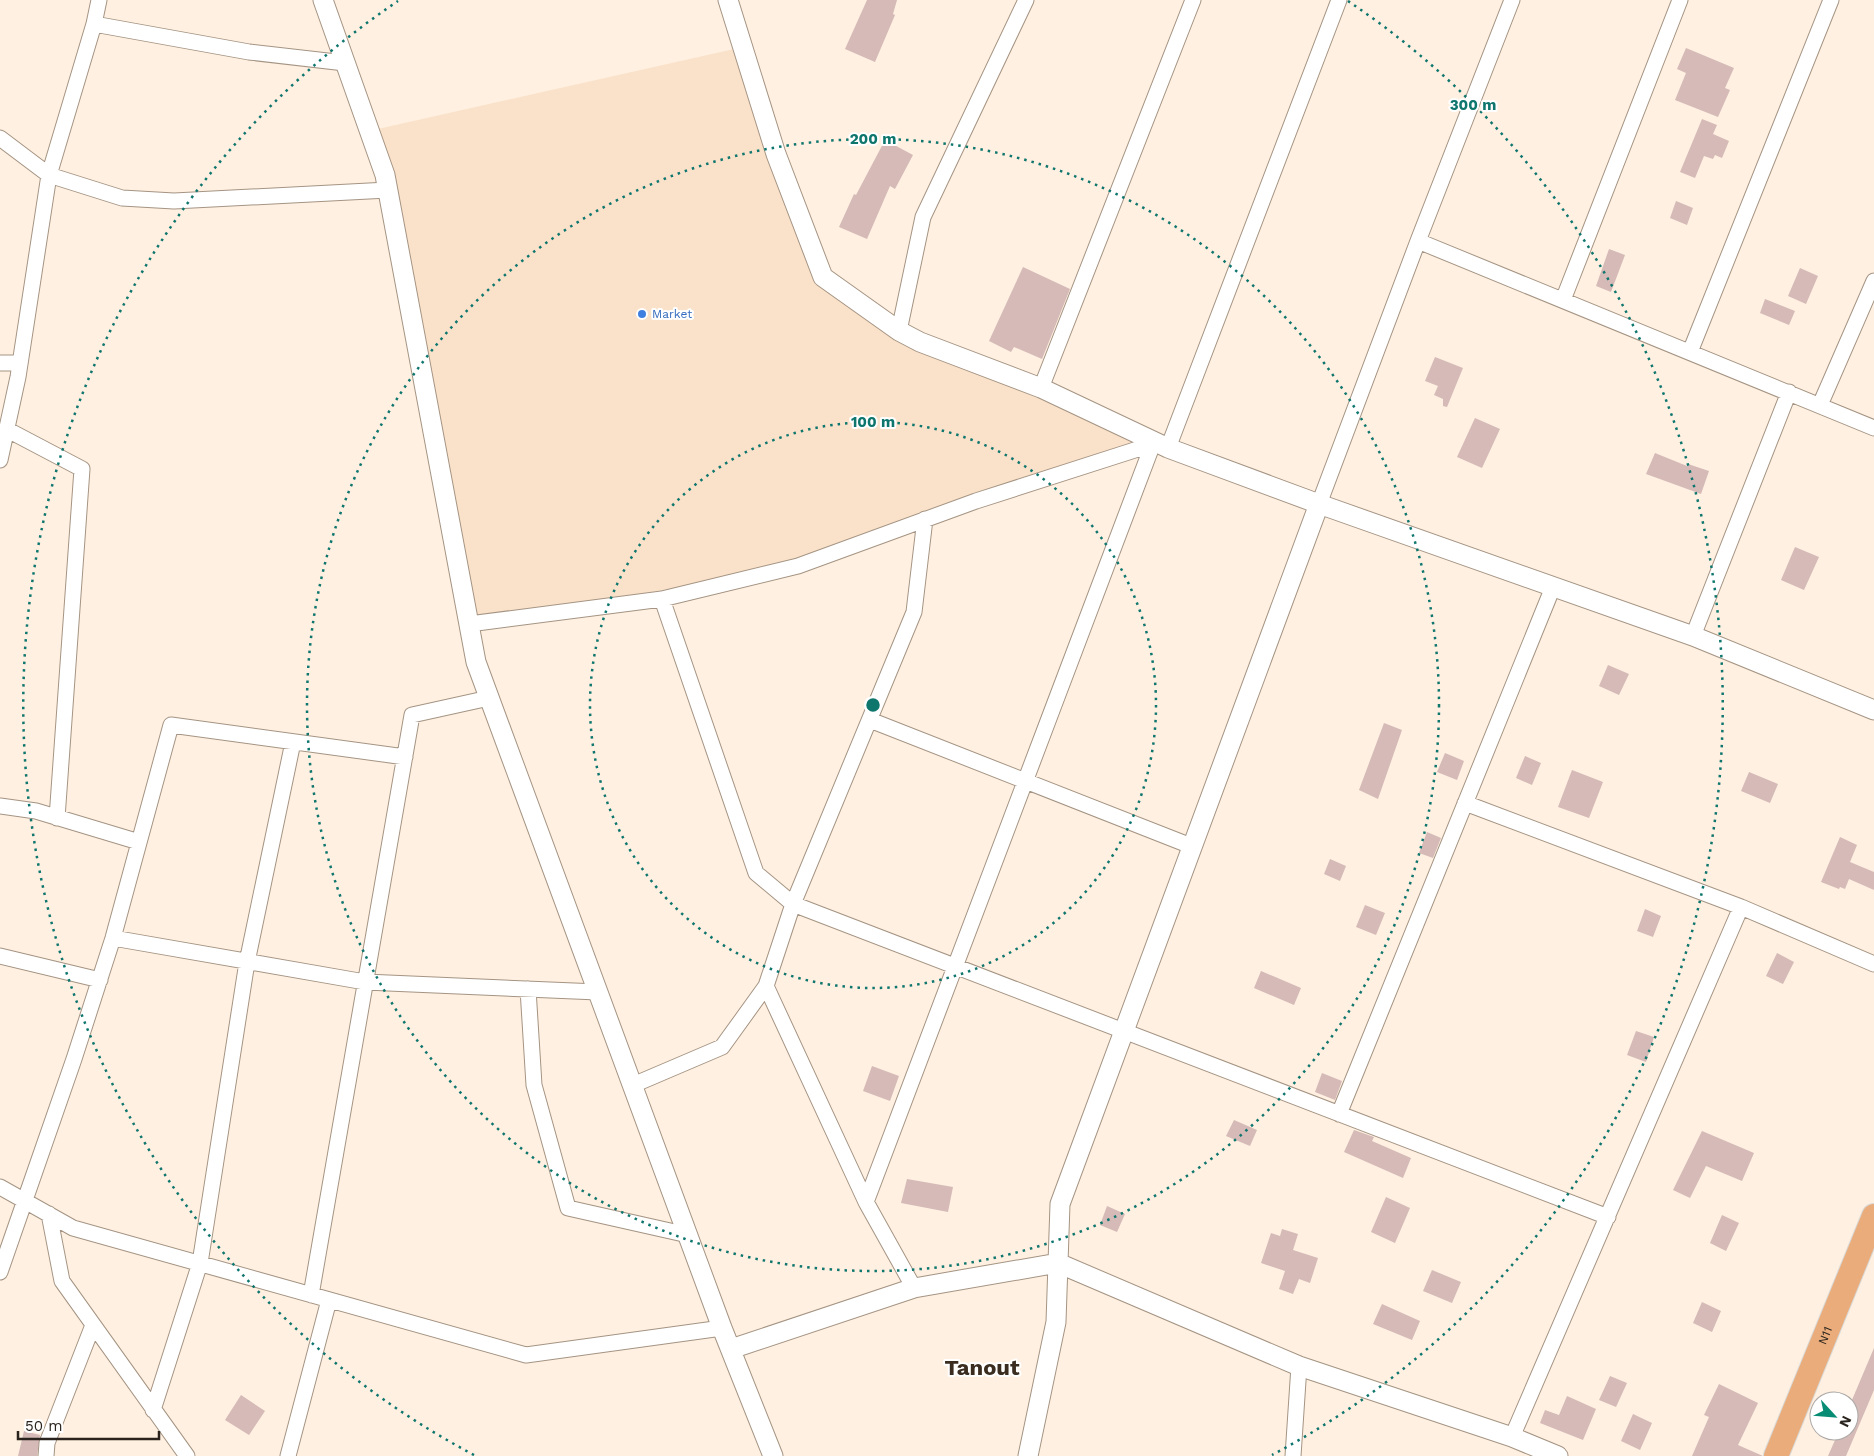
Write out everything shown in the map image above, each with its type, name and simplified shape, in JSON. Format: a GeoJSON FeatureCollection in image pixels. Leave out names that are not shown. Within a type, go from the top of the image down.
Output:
{"type":"FeatureCollection","features":[{"type":"Feature","properties":{"kind":"main road","name":"N11"},"geometry":{"type":"LineString","coordinates":[[1776,1456],[1874,1216]]}},
{"type":"Feature","properties":{"kind":"street"},"geometry":{"type":"LineString","coordinates":[[0,460],[20,363],[50,175],[94,24],[99,0]]}},
{"type":"Feature","properties":{"kind":"street"},"geometry":{"type":"LineString","coordinates":[[322,0],[385,175],[476,662],[722,1328],[773,1456]]}},
{"type":"Feature","properties":{"kind":"street"},"geometry":{"type":"LineString","coordinates":[[728,0],[776,154],[823,277],[899,331],[920,342],[1041,388],[1161,445],[1319,504],[1693,636],[1874,710]]}},
{"type":"Feature","properties":{"kind":"street"},"geometry":{"type":"LineString","coordinates":[[899,331],[923,217],[1026,0]]}},
{"type":"Feature","properties":{"kind":"street"},"geometry":{"type":"LineString","coordinates":[[1041,388],[1193,0]]}},
{"type":"Feature","properties":{"kind":"street"},"geometry":{"type":"LineString","coordinates":[[866,1202],[954,966],[1339,0]]}},
{"type":"Feature","properties":{"kind":"street"},"geometry":{"type":"LineString","coordinates":[[1028,1456],[1056,1322],[1060,1204],[1122,1030],[1319,504],[1418,241],[1512,0]]}},
{"type":"Feature","properties":{"kind":"street"},"geometry":{"type":"LineString","coordinates":[[1563,300],[1680,0]]}},
{"type":"Feature","properties":{"kind":"street"},"geometry":{"type":"LineString","coordinates":[[1690,352],[1831,0]]}},
{"type":"Feature","properties":{"kind":"street"},"geometry":{"type":"LineString","coordinates":[[94,24],[249,52],[345,63]]}},
{"type":"Feature","properties":{"kind":"street"},"geometry":{"type":"LineString","coordinates":[[0,138],[50,175],[122,198],[174,201],[388,190]]}},
{"type":"Feature","properties":{"kind":"street"},"geometry":{"type":"LineString","coordinates":[[1418,241],[1874,428]]}},
{"type":"Feature","properties":{"kind":"street"},"geometry":{"type":"LineString","coordinates":[[1820,405],[1874,281]]}},
{"type":"Feature","properties":{"kind":"street"},"geometry":{"type":"LineString","coordinates":[[0,363],[20,363]]}},
{"type":"Feature","properties":{"kind":"street"},"geometry":{"type":"LineString","coordinates":[[1693,636],[1789,392]]}},
{"type":"Feature","properties":{"kind":"street"},"geometry":{"type":"LineString","coordinates":[[6,429],[82,469],[57,818]]}},
{"type":"Feature","properties":{"kind":"street"},"geometry":{"type":"LineString","coordinates":[[469,624],[662,599],[798,566],[925,519],[1141,448],[1161,445]]}},
{"type":"Feature","properties":{"kind":"street"},"geometry":{"type":"LineString","coordinates":[[632,1085],[722,1046],[766,986],[793,904],[914,612],[925,519]]}},
{"type":"Feature","properties":{"kind":"street"},"geometry":{"type":"LineString","coordinates":[[1339,1114],[1553,587]]}},
{"type":"Feature","properties":{"kind":"street"},"geometry":{"type":"LineString","coordinates":[[662,599],[756,873],[793,904],[1608,1217]]}},
{"type":"Feature","properties":{"kind":"street"},"geometry":{"type":"LineString","coordinates":[[311,1295],[412,715],[489,698]]}},
{"type":"Feature","properties":{"kind":"street"},"geometry":{"type":"LineString","coordinates":[[870,720],[1191,846]]}},
{"type":"Feature","properties":{"kind":"street"},"geometry":{"type":"LineString","coordinates":[[0,1272],[100,980],[171,725],[405,757]]}},
{"type":"Feature","properties":{"kind":"street"},"geometry":{"type":"LineString","coordinates":[[153,1410],[200,1263],[247,962],[293,742]]}},
{"type":"Feature","properties":{"kind":"street"},"geometry":{"type":"LineString","coordinates":[[1465,803],[1741,907],[1874,964]]}},
{"type":"Feature","properties":{"kind":"street"},"geometry":{"type":"LineString","coordinates":[[0,806],[36,811],[139,842]]}},
{"type":"Feature","properties":{"kind":"street"},"geometry":{"type":"LineString","coordinates":[[1512,1437],[1741,907]]}},
{"type":"Feature","properties":{"kind":"street"},"geometry":{"type":"LineString","coordinates":[[113,938],[365,982],[598,992]]}},
{"type":"Feature","properties":{"kind":"street"},"geometry":{"type":"LineString","coordinates":[[0,956],[100,980]]}},
{"type":"Feature","properties":{"kind":"street"},"geometry":{"type":"LineString","coordinates":[[766,986],[866,1202],[914,1288]]}},
{"type":"Feature","properties":{"kind":"street"},"geometry":{"type":"LineString","coordinates":[[528,989],[534,1085],[568,1208],[688,1235]]}},
{"type":"Feature","properties":{"kind":"street"},"geometry":{"type":"LineString","coordinates":[[0,1187],[73,1228],[526,1355],[722,1328]]}},
{"type":"Feature","properties":{"kind":"street"},"geometry":{"type":"LineString","coordinates":[[49,1214],[62,1281],[187,1456]]}},
{"type":"Feature","properties":{"kind":"street"},"geometry":{"type":"LineString","coordinates":[[730,1349],[914,1288],[1058,1263],[1299,1366],[1512,1437],[1558,1456]]}},
{"type":"Feature","properties":{"kind":"street"},"geometry":{"type":"LineString","coordinates":[[288,1456],[329,1300]]}},
{"type":"Feature","properties":{"kind":"street"},"geometry":{"type":"LineString","coordinates":[[46,1456],[47,1442],[93,1325]]}},
{"type":"Feature","properties":{"kind":"street"},"geometry":{"type":"LineString","coordinates":[[1293,1456],[1299,1366]]}},
{"type":"Feature","properties":{"kind":"shaded area","name":"Market"},"geometry":{"type":"Polygon","coordinates":[[[743,47],[823,277],[903,336],[1140,443],[788,568],[469,624],[369,131],[743,47]]]}},
{"type":"Feature","properties":{"kind":"building"},"geometry":{"type":"Polygon","coordinates":[[[867,0],[897,0],[893,14],[895,15],[875,62],[845,49],[867,0]]]}},
{"type":"Feature","properties":{"kind":"building"},"geometry":{"type":"Polygon","coordinates":[[[1686,48],[1734,68],[1725,88],[1730,90],[1718,117],[1675,100],[1686,73],[1677,69],[1686,48]]]}},
{"type":"Feature","properties":{"kind":"building"},"geometry":{"type":"Polygon","coordinates":[[[1702,119],[1717,125],[1713,134],[1729,141],[1722,158],[1715,155],[1713,159],[1704,156],[1695,178],[1680,172],[1702,119]]]}},
{"type":"Feature","properties":{"kind":"building"},"geometry":{"type":"Polygon","coordinates":[[[885,140],[913,155],[895,189],[890,186],[867,239],[839,227],[854,194],[856,195],[885,140]]]}},
{"type":"Feature","properties":{"kind":"building"},"geometry":{"type":"Polygon","coordinates":[[[1676,201],[1693,208],[1687,225],[1670,218],[1676,201]]]}},
{"type":"Feature","properties":{"kind":"building"},"geometry":{"type":"Polygon","coordinates":[[[1609,249],[1625,255],[1611,292],[1596,286],[1609,249]]]}},
{"type":"Feature","properties":{"kind":"building"},"geometry":{"type":"Polygon","coordinates":[[[1023,267],[1070,289],[1042,359],[1014,347],[1011,352],[989,341],[1023,267]]]}},
{"type":"Feature","properties":{"kind":"building"},"geometry":{"type":"Polygon","coordinates":[[[1800,268],[1818,276],[1806,304],[1788,296],[1800,268]]]}},
{"type":"Feature","properties":{"kind":"building"},"geometry":{"type":"Polygon","coordinates":[[[1765,299],[1795,311],[1789,325],[1760,313],[1765,299]]]}},
{"type":"Feature","properties":{"kind":"building"},"geometry":{"type":"Polygon","coordinates":[[[1435,357],[1463,368],[1447,407],[1443,406],[1443,399],[1434,395],[1438,386],[1425,381],[1435,357]]]}},
{"type":"Feature","properties":{"kind":"building"},"geometry":{"type":"Polygon","coordinates":[[[1475,418],[1500,429],[1482,468],[1457,457],[1475,418]]]}},
{"type":"Feature","properties":{"kind":"building"},"geometry":{"type":"Polygon","coordinates":[[[1655,453],[1687,466],[1688,464],[1709,471],[1701,494],[1646,474],[1655,453]]]}},
{"type":"Feature","properties":{"kind":"building"},"geometry":{"type":"Polygon","coordinates":[[[1795,547],[1819,557],[1804,590],[1781,580],[1795,547]]]}},
{"type":"Feature","properties":{"kind":"building"},"geometry":{"type":"Polygon","coordinates":[[[1608,665],[1629,674],[1619,695],[1599,686],[1608,665]]]}},
{"type":"Feature","properties":{"kind":"building"},"geometry":{"type":"Polygon","coordinates":[[[1384,723],[1402,730],[1378,799],[1359,790],[1384,723]]]}},
{"type":"Feature","properties":{"kind":"building"},"geometry":{"type":"Polygon","coordinates":[[[1445,753],[1464,761],[1457,780],[1437,772],[1445,753]]]}},
{"type":"Feature","properties":{"kind":"building"},"geometry":{"type":"Polygon","coordinates":[[[1525,756],[1541,763],[1532,785],[1516,778],[1525,756]]]}},
{"type":"Feature","properties":{"kind":"building"},"geometry":{"type":"Polygon","coordinates":[[[1572,770],[1603,782],[1589,818],[1558,807],[1572,770]]]}},
{"type":"Feature","properties":{"kind":"building"},"geometry":{"type":"Polygon","coordinates":[[[1749,772],[1778,784],[1770,803],[1741,791],[1749,772]]]}},
{"type":"Feature","properties":{"kind":"building"},"geometry":{"type":"Polygon","coordinates":[[[1427,832],[1441,838],[1433,858],[1419,853],[1427,832]]]}},
{"type":"Feature","properties":{"kind":"building"},"geometry":{"type":"Polygon","coordinates":[[[1840,837],[1857,845],[1850,862],[1874,872],[1874,890],[1849,879],[1845,889],[1840,887],[1839,889],[1821,882],[1840,837]]]}},
{"type":"Feature","properties":{"kind":"building"},"geometry":{"type":"Polygon","coordinates":[[[1330,859],[1346,866],[1340,881],[1324,874],[1330,859]]]}},
{"type":"Feature","properties":{"kind":"building"},"geometry":{"type":"Polygon","coordinates":[[[1365,905],[1385,913],[1376,935],[1356,927],[1365,905]]]}},
{"type":"Feature","properties":{"kind":"building"},"geometry":{"type":"Polygon","coordinates":[[[1645,909],[1661,916],[1653,937],[1637,931],[1645,909]]]}},
{"type":"Feature","properties":{"kind":"building"},"geometry":{"type":"Polygon","coordinates":[[[1777,953],[1794,962],[1783,984],[1766,976],[1777,953]]]}},
{"type":"Feature","properties":{"kind":"building"},"geometry":{"type":"Polygon","coordinates":[[[1261,971],[1301,988],[1294,1005],[1254,988],[1261,971]]]}},
{"type":"Feature","properties":{"kind":"building"},"geometry":{"type":"Polygon","coordinates":[[[1636,1031],[1654,1037],[1646,1062],[1627,1055],[1636,1031]]]}},
{"type":"Feature","properties":{"kind":"building"},"geometry":{"type":"Polygon","coordinates":[[[872,1066],[899,1076],[890,1101],[863,1091],[872,1066]]]}},
{"type":"Feature","properties":{"kind":"building"},"geometry":{"type":"Polygon","coordinates":[[[1322,1073],[1342,1081],[1335,1100],[1315,1092],[1322,1073]]]}},
{"type":"Feature","properties":{"kind":"building"},"geometry":{"type":"Polygon","coordinates":[[[1234,1120],[1257,1130],[1250,1146],[1226,1136],[1234,1120]]]}},
{"type":"Feature","properties":{"kind":"building"},"geometry":{"type":"Polygon","coordinates":[[[1354,1130],[1374,1137],[1372,1141],[1411,1158],[1403,1178],[1344,1152],[1354,1130]]]}},
{"type":"Feature","properties":{"kind":"building"},"geometry":{"type":"Polygon","coordinates":[[[1702,1131],[1754,1153],[1742,1181],[1706,1166],[1690,1198],[1673,1190],[1702,1131]]]}},
{"type":"Feature","properties":{"kind":"building"},"geometry":{"type":"Polygon","coordinates":[[[907,1179],[953,1187],[948,1212],[901,1203],[907,1179]]]}},
{"type":"Feature","properties":{"kind":"building"},"geometry":{"type":"Polygon","coordinates":[[[1386,1197],[1410,1208],[1395,1243],[1371,1232],[1386,1197]]]}},
{"type":"Feature","properties":{"kind":"building"},"geometry":{"type":"Polygon","coordinates":[[[1107,1206],[1125,1214],[1117,1232],[1100,1225],[1107,1206]]]}},
{"type":"Feature","properties":{"kind":"building"},"geometry":{"type":"Polygon","coordinates":[[[1722,1215],[1739,1223],[1726,1251],[1710,1243],[1722,1215]]]}},
{"type":"Feature","properties":{"kind":"building"},"geometry":{"type":"Polygon","coordinates":[[[1282,1229],[1298,1234],[1293,1250],[1318,1258],[1310,1283],[1299,1279],[1293,1294],[1279,1289],[1285,1271],[1261,1263],[1271,1233],[1280,1236],[1282,1229]]]}},
{"type":"Feature","properties":{"kind":"building"},"geometry":{"type":"Polygon","coordinates":[[[1432,1270],[1461,1282],[1452,1303],[1423,1291],[1432,1270]]]}},
{"type":"Feature","properties":{"kind":"building"},"geometry":{"type":"Polygon","coordinates":[[[1702,1302],[1721,1311],[1712,1332],[1693,1323],[1702,1302]]]}},
{"type":"Feature","properties":{"kind":"building"},"geometry":{"type":"Polygon","coordinates":[[[1382,1304],[1420,1321],[1412,1340],[1373,1324],[1382,1304]]]}},
{"type":"Feature","properties":{"kind":"building"},"geometry":{"type":"Polygon","coordinates":[[[1874,1348],[1874,1390],[1859,1425],[1859,1391],[1856,1391],[1874,1348]]]}},
{"type":"Feature","properties":{"kind":"building"},"geometry":{"type":"Polygon","coordinates":[[[1610,1376],[1627,1383],[1616,1407],[1599,1400],[1610,1376]]]}},
{"type":"Feature","properties":{"kind":"building"},"geometry":{"type":"Polygon","coordinates":[[[1719,1384],[1758,1403],[1738,1445],[1763,1456],[1692,1456],[1709,1417],[1704,1415],[1719,1384]]]}},
{"type":"Feature","properties":{"kind":"building"},"geometry":{"type":"Polygon","coordinates":[[[241,1395],[265,1411],[249,1435],[225,1420],[241,1395]]]}},
{"type":"Feature","properties":{"kind":"building"},"geometry":{"type":"Polygon","coordinates":[[[1567,1396],[1596,1409],[1583,1440],[1540,1423],[1545,1410],[1559,1415],[1567,1396]]]}},
{"type":"Feature","properties":{"kind":"building"},"geometry":{"type":"Polygon","coordinates":[[[1633,1414],[1652,1423],[1640,1450],[1621,1441],[1633,1414]]]}},
{"type":"Feature","properties":{"kind":"building"},"geometry":{"type":"Polygon","coordinates":[[[24,1431],[40,1435],[37,1456],[18,1456],[24,1431]]]}},
{"type":"Feature","properties":{"kind":"building"},"geometry":{"type":"Polygon","coordinates":[[[1835,1441],[1852,1441],[1846,1456],[1828,1456],[1835,1441]]]}},
{"type":"Feature","properties":{"kind":"place","name":"Market"},"geometry":{"type":"Point","coordinates":[642,314]}},
{"type":"Feature","properties":{"kind":"district","name":"Tanout"},"geometry":{"type":"Point","coordinates":[982,1367]}}]}
